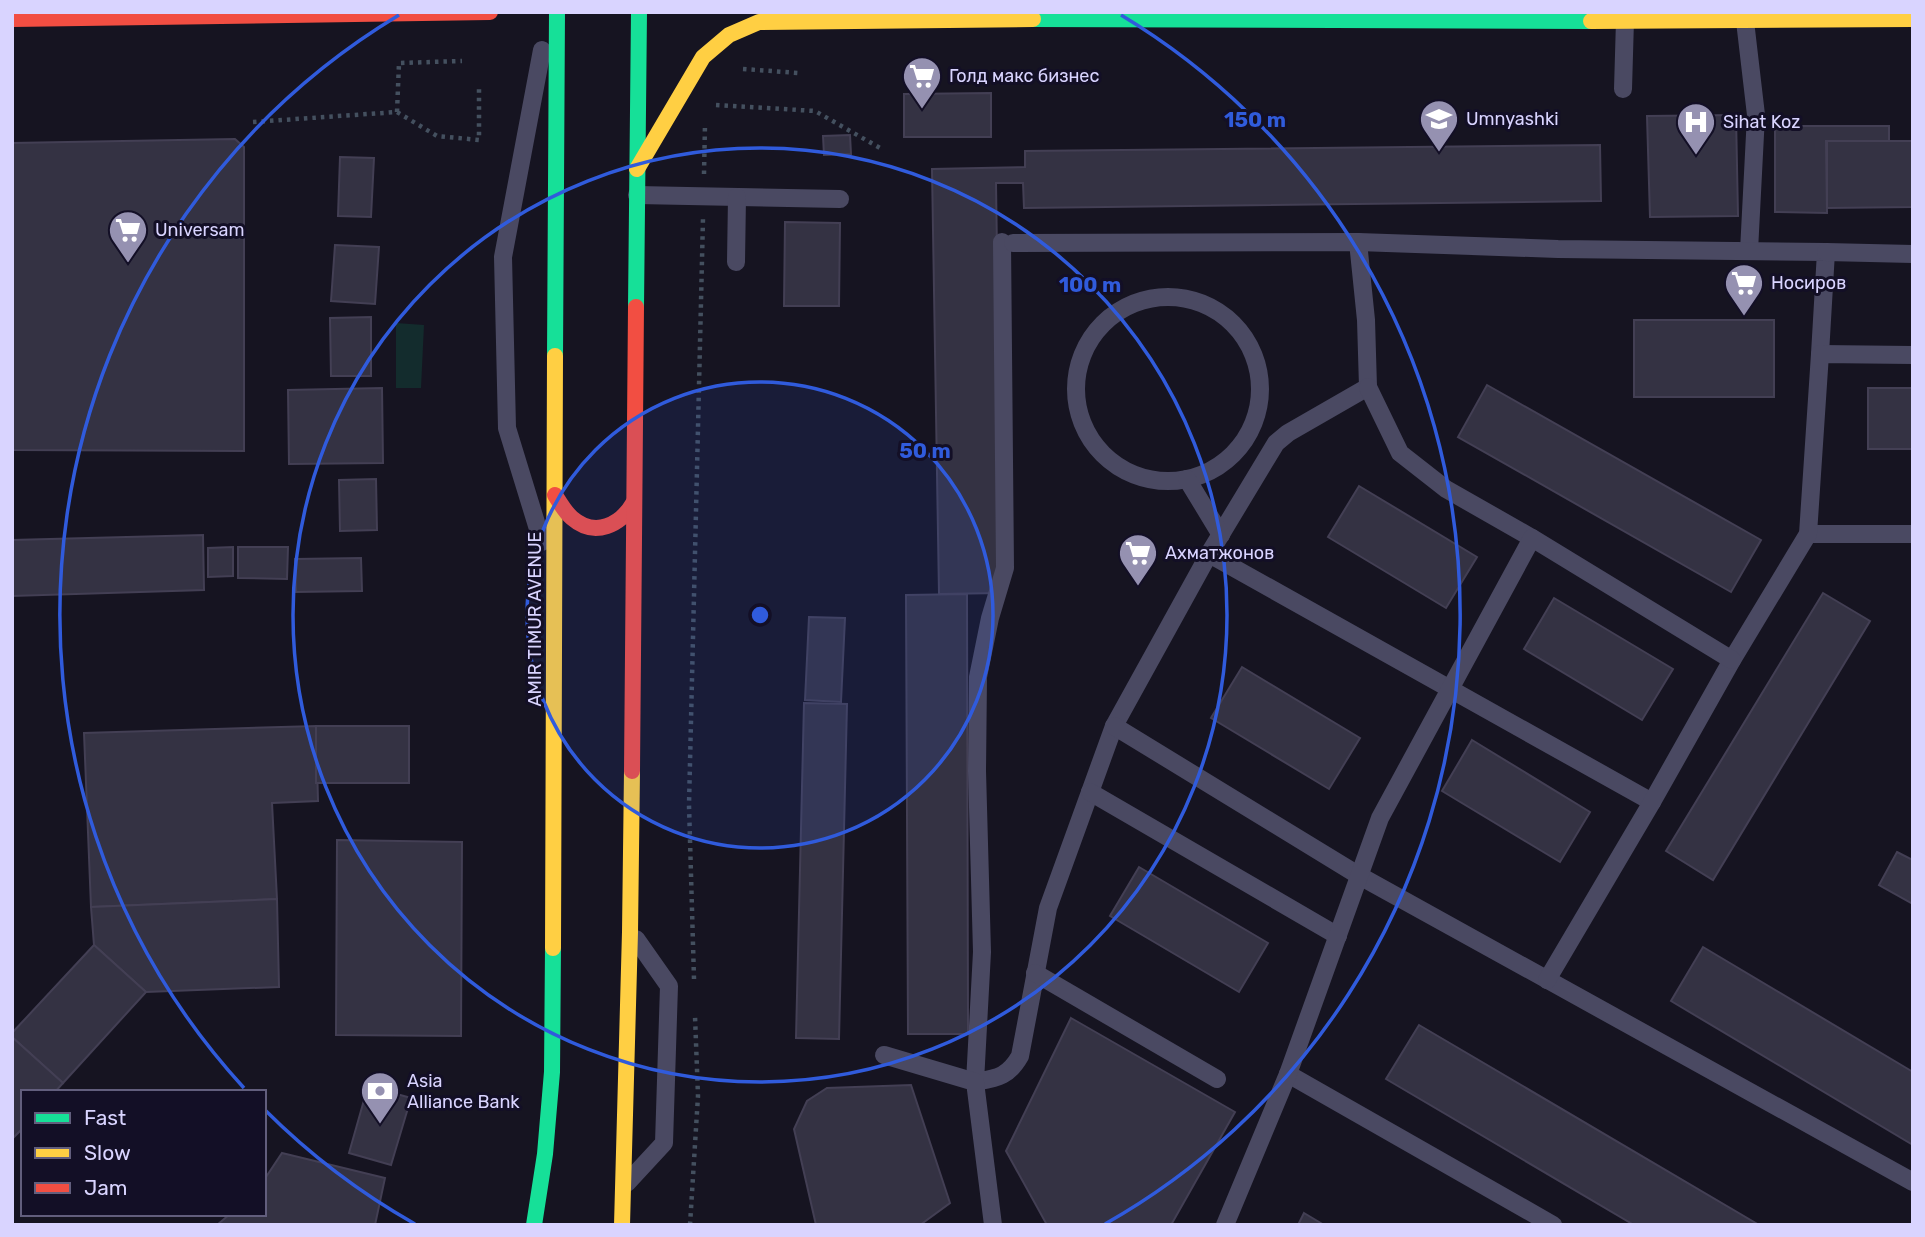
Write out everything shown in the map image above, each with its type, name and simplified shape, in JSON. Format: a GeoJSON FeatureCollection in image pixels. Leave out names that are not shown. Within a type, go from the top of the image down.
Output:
{"type":"FeatureCollection","features":[{"type":"Feature","properties":{"kind":"main road"},"geometry":{"type":"LineString","coordinates":[[12,19],[490,12]]}},
{"type":"Feature","properties":{"kind":"main road","name":"AMIR TIMUR AVENUE"},"geometry":{"type":"LineString","coordinates":[[534,1225],[545,1154],[552,1072],[557,12]]}},
{"type":"Feature","properties":{"kind":"main road"},"geometry":{"type":"LineString","coordinates":[[622,1225],[631,932],[639,12]]}},
{"type":"Feature","properties":{"kind":"main road"},"geometry":{"type":"LineString","coordinates":[[814,12],[849,20]]}},
{"type":"Feature","properties":{"kind":"main road"},"geometry":{"type":"LineString","coordinates":[[637,169],[703,57],[729,35],[759,22],[1913,19]]}},
{"type":"Feature","properties":{"kind":"main road"},"geometry":{"type":"LineString","coordinates":[[555,495],[575,521],[589,528],[604,528],[618,523],[629,514],[634,502]]}},
{"type":"Feature","properties":{"kind":"lane"},"geometry":{"type":"LineString","coordinates":[[549,12],[503,257],[507,428],[554,588]]}},
{"type":"Feature","properties":{"kind":"lane"},"geometry":{"type":"LineString","coordinates":[[1623,89],[1625,20]]}},
{"type":"Feature","properties":{"kind":"lane"},"geometry":{"type":"LineString","coordinates":[[1745,21],[1756,115],[1749,251]]}},
{"type":"Feature","properties":{"kind":"lane"},"geometry":{"type":"LineString","coordinates":[[637,195],[840,199]]}},
{"type":"Feature","properties":{"kind":"lane"},"geometry":{"type":"LineString","coordinates":[[736,262],[737,197]]}},
{"type":"Feature","properties":{"kind":"lane"},"geometry":{"type":"LineString","coordinates":[[991,1224],[975,1082],[982,952],[977,771],[978,677],[990,618],[1005,568],[1008,242],[1358,242],[1558,249],[1913,254]]}},
{"type":"Feature","properties":{"kind":"lane"},"geometry":{"type":"LineString","coordinates":[[1358,242],[1366,320],[1368,387],[1399,453],[1446,489],[1732,660]]}},
{"type":"Feature","properties":{"kind":"lane"},"geometry":{"type":"LineString","coordinates":[[1547,980],[1808,534],[1826,253]]}},
{"type":"Feature","properties":{"kind":"lane"},"geometry":{"type":"LineString","coordinates":[[1175,296],[1214,308],[1244,335],[1258,364],[1261,396],[1253,427],[1235,454],[1217,468],[1187,479],[1154,480],[1124,470],[1099,450],[1082,423],[1075,391],[1080,359],[1095,331],[1114,313],[1143,299],[1175,296]]}},
{"type":"Feature","properties":{"kind":"lane"},"geometry":{"type":"LineString","coordinates":[[1820,354],[1913,355]]}},
{"type":"Feature","properties":{"kind":"lane"},"geometry":{"type":"LineString","coordinates":[[884,1055],[975,1082],[997,1078],[1012,1070],[1020,1056],[1048,908],[1114,726],[1209,554],[1276,443],[1288,433],[1368,387]]}},
{"type":"Feature","properties":{"kind":"lane"},"geometry":{"type":"LineString","coordinates":[[1187,479],[1221,535]]}},
{"type":"Feature","properties":{"kind":"lane"},"geometry":{"type":"LineString","coordinates":[[1808,534],[1913,534]]}},
{"type":"Feature","properties":{"kind":"lane"},"geometry":{"type":"LineString","coordinates":[[1225,1225],[1288,1074],[1380,818],[1532,538]]}},
{"type":"Feature","properties":{"kind":"lane"},"geometry":{"type":"LineString","coordinates":[[1209,554],[1652,802]]}},
{"type":"Feature","properties":{"kind":"lane"},"geometry":{"type":"LineString","coordinates":[[1114,726],[1358,875],[1913,1182]]}},
{"type":"Feature","properties":{"kind":"lane"},"geometry":{"type":"LineString","coordinates":[[1090,792],[1338,936]]}},
{"type":"Feature","properties":{"kind":"lane"},"geometry":{"type":"LineString","coordinates":[[623,1188],[664,1143],[669,1012],[669,986],[631,932]]}},
{"type":"Feature","properties":{"kind":"lane"},"geometry":{"type":"LineString","coordinates":[[1035,973],[1217,1079]]}},
{"type":"Feature","properties":{"kind":"lane"},"geometry":{"type":"LineString","coordinates":[[1288,1074],[1553,1225]]}},
{"type":"Feature","properties":{"kind":"path"},"geometry":{"type":"LineString","coordinates":[[397,112],[399,63],[462,61]]}},
{"type":"Feature","properties":{"kind":"path"},"geometry":{"type":"LineString","coordinates":[[730,68],[798,73]]}},
{"type":"Feature","properties":{"kind":"path"},"geometry":{"type":"LineString","coordinates":[[253,122],[397,112],[437,136],[479,140],[479,86]]}},
{"type":"Feature","properties":{"kind":"path"},"geometry":{"type":"LineString","coordinates":[[705,105],[815,111],[880,148]]}},
{"type":"Feature","properties":{"kind":"path"},"geometry":{"type":"LineString","coordinates":[[694,985],[689,805],[705,118]]}},
{"type":"Feature","properties":{"kind":"path"},"geometry":{"type":"LineString","coordinates":[[690,1225],[698,1096],[695,1013]]}},
{"type":"Feature","properties":{"kind":"green space"},"geometry":{"type":"Polygon","coordinates":[[[396,323],[424,325],[421,388],[396,388],[396,323]]]}},
{"type":"Feature","properties":{"kind":"building"},"geometry":{"type":"Polygon","coordinates":[[[991,93],[991,137],[904,137],[904,94],[991,93]]]}},
{"type":"Feature","properties":{"kind":"building"},"geometry":{"type":"Polygon","coordinates":[[[1736,115],[1738,216],[1650,217],[1647,116],[1736,115]]]}},
{"type":"Feature","properties":{"kind":"building"},"geometry":{"type":"Polygon","coordinates":[[[1775,126],[1889,126],[1889,141],[1826,141],[1827,213],[1775,212],[1775,126]]]}},
{"type":"Feature","properties":{"kind":"building"},"geometry":{"type":"Polygon","coordinates":[[[850,135],[851,154],[824,155],[823,136],[850,135]]]}},
{"type":"Feature","properties":{"kind":"building","name":"Universam"},"geometry":{"type":"Polygon","coordinates":[[[235,139],[244,147],[244,451],[12,450],[12,143],[235,139]]]}},
{"type":"Feature","properties":{"kind":"building"},"geometry":{"type":"Polygon","coordinates":[[[1827,141],[1913,141],[1913,207],[1827,208],[1827,141]]]}},
{"type":"Feature","properties":{"kind":"building"},"geometry":{"type":"Polygon","coordinates":[[[1600,145],[1601,201],[1024,208],[1023,183],[996,183],[1002,593],[939,594],[932,169],[1025,167],[1025,151],[1600,145]]]}},
{"type":"Feature","properties":{"kind":"building"},"geometry":{"type":"Polygon","coordinates":[[[340,157],[374,158],[371,217],[338,216],[340,157]]]}},
{"type":"Feature","properties":{"kind":"building"},"geometry":{"type":"Polygon","coordinates":[[[785,222],[840,223],[839,306],[784,306],[785,222]]]}},
{"type":"Feature","properties":{"kind":"building"},"geometry":{"type":"Polygon","coordinates":[[[335,245],[379,247],[375,304],[331,301],[335,245]]]}},
{"type":"Feature","properties":{"kind":"building"},"geometry":{"type":"Polygon","coordinates":[[[371,317],[371,376],[331,376],[330,318],[371,317]]]}},
{"type":"Feature","properties":{"kind":"building"},"geometry":{"type":"Polygon","coordinates":[[[1634,320],[1774,320],[1774,397],[1634,397],[1634,320]]]}},
{"type":"Feature","properties":{"kind":"building"},"geometry":{"type":"Polygon","coordinates":[[[1487,385],[1761,540],[1731,592],[1458,437],[1487,385]]]}},
{"type":"Feature","properties":{"kind":"building"},"geometry":{"type":"Polygon","coordinates":[[[382,388],[383,463],[289,464],[288,390],[382,388]]]}},
{"type":"Feature","properties":{"kind":"building"},"geometry":{"type":"Polygon","coordinates":[[[1868,388],[1913,388],[1913,449],[1868,449],[1868,388]]]}},
{"type":"Feature","properties":{"kind":"building"},"geometry":{"type":"Polygon","coordinates":[[[376,479],[377,530],[340,531],[339,480],[376,479]]]}},
{"type":"Feature","properties":{"kind":"building"},"geometry":{"type":"Polygon","coordinates":[[[1359,486],[1477,557],[1446,608],[1328,537],[1359,486]]]}},
{"type":"Feature","properties":{"kind":"building"},"geometry":{"type":"Polygon","coordinates":[[[203,535],[204,590],[12,596],[12,540],[203,535]]]}},
{"type":"Feature","properties":{"kind":"building"},"geometry":{"type":"Polygon","coordinates":[[[233,547],[233,576],[208,577],[208,548],[233,547]]]}},
{"type":"Feature","properties":{"kind":"building"},"geometry":{"type":"Polygon","coordinates":[[[238,547],[288,547],[287,579],[238,578],[238,547]]]}},
{"type":"Feature","properties":{"kind":"building"},"geometry":{"type":"Polygon","coordinates":[[[361,558],[362,591],[296,592],[295,559],[361,558]]]}},
{"type":"Feature","properties":{"kind":"building"},"geometry":{"type":"Polygon","coordinates":[[[1823,593],[1870,621],[1713,880],[1666,851],[1823,593]]]}},
{"type":"Feature","properties":{"kind":"building"},"geometry":{"type":"Polygon","coordinates":[[[967,594],[968,1034],[908,1034],[906,595],[967,594]]]}},
{"type":"Feature","properties":{"kind":"building"},"geometry":{"type":"Polygon","coordinates":[[[1554,598],[1673,669],[1642,720],[1524,649],[1554,598]]]}},
{"type":"Feature","properties":{"kind":"building"},"geometry":{"type":"Polygon","coordinates":[[[809,617],[845,618],[841,702],[805,700],[809,617]]]}},
{"type":"Feature","properties":{"kind":"building"},"geometry":{"type":"Polygon","coordinates":[[[1242,667],[1360,738],[1329,789],[1211,718],[1242,667]]]}},
{"type":"Feature","properties":{"kind":"building"},"geometry":{"type":"Polygon","coordinates":[[[804,703],[847,704],[839,1039],[796,1038],[804,703]]]}},
{"type":"Feature","properties":{"kind":"building"},"geometry":{"type":"Polygon","coordinates":[[[316,726],[318,801],[272,803],[277,899],[91,907],[84,733],[316,726]]]}},
{"type":"Feature","properties":{"kind":"building"},"geometry":{"type":"Polygon","coordinates":[[[316,726],[409,726],[409,783],[316,783],[316,726]]]}},
{"type":"Feature","properties":{"kind":"building"},"geometry":{"type":"Polygon","coordinates":[[[1472,740],[1590,812],[1560,862],[1442,791],[1472,740]]]}},
{"type":"Feature","properties":{"kind":"building"},"geometry":{"type":"Polygon","coordinates":[[[337,840],[462,842],[461,1036],[336,1035],[337,840]]]}},
{"type":"Feature","properties":{"kind":"building"},"geometry":{"type":"Polygon","coordinates":[[[1897,852],[1913,860],[1913,904],[1879,885],[1897,852]]]}},
{"type":"Feature","properties":{"kind":"building"},"geometry":{"type":"Polygon","coordinates":[[[1139,867],[1268,943],[1239,992],[1110,916],[1139,867]]]}},
{"type":"Feature","properties":{"kind":"building"},"geometry":{"type":"Polygon","coordinates":[[[277,899],[279,987],[146,992],[94,945],[91,907],[277,899]]]}},
{"type":"Feature","properties":{"kind":"building"},"geometry":{"type":"Polygon","coordinates":[[[94,945],[146,992],[63,1083],[12,1037],[12,1033],[94,945]]]}},
{"type":"Feature","properties":{"kind":"building"},"geometry":{"type":"Polygon","coordinates":[[[1703,947],[1913,1072],[1913,1145],[1671,1001],[1703,947]]]}},
{"type":"Feature","properties":{"kind":"building"},"geometry":{"type":"Polygon","coordinates":[[[1071,1018],[1235,1112],[1171,1225],[1047,1225],[1006,1151],[1071,1018]]]}},
{"type":"Feature","properties":{"kind":"building"},"geometry":{"type":"Polygon","coordinates":[[[1419,1025],[1759,1225],[1634,1225],[1386,1079],[1419,1025]]]}},
{"type":"Feature","properties":{"kind":"building"},"geometry":{"type":"Polygon","coordinates":[[[12,1037],[63,1083],[57,1090],[21,1090],[21,1130],[12,1139],[12,1037]]]}},
{"type":"Feature","properties":{"kind":"building"},"geometry":{"type":"Polygon","coordinates":[[[911,1085],[950,1203],[920,1225],[816,1225],[794,1129],[807,1101],[827,1088],[911,1085]]]}},
{"type":"Feature","properties":{"kind":"building","name":"Asia Alliance Bank"},"geometry":{"type":"Polygon","coordinates":[[[368,1086],[411,1098],[391,1165],[349,1153],[368,1086]]]}},
{"type":"Feature","properties":{"kind":"building"},"geometry":{"type":"Polygon","coordinates":[[[282,1153],[385,1178],[375,1225],[217,1225],[228,1216],[266,1216],[266,1177],[282,1153]]]}},
{"type":"Feature","properties":{"kind":"building"},"geometry":{"type":"Polygon","coordinates":[[[1304,1213],[1324,1225],[1298,1225],[1304,1213]]]}},
{"type":"Feature","properties":{"kind":"traffic: fast"},"geometry":{"type":"LineString","coordinates":[[555,356],[557,12]]}},
{"type":"Feature","properties":{"kind":"traffic: fast"},"geometry":{"type":"LineString","coordinates":[[636,307],[639,12]]}},
{"type":"Feature","properties":{"kind":"traffic: fast"},"geometry":{"type":"LineString","coordinates":[[1033,19],[1591,21]]}},
{"type":"Feature","properties":{"kind":"traffic: fast"},"geometry":{"type":"LineString","coordinates":[[534,1225],[545,1154],[552,1072],[553,948]]}},
{"type":"Feature","properties":{"kind":"traffic: slow"},"geometry":{"type":"LineString","coordinates":[[637,169],[703,57],[729,35],[759,22],[1033,19]]}},
{"type":"Feature","properties":{"kind":"traffic: slow"},"geometry":{"type":"LineString","coordinates":[[1591,21],[1913,19]]}},
{"type":"Feature","properties":{"kind":"traffic: slow"},"geometry":{"type":"LineString","coordinates":[[553,948],[555,356]]}},
{"type":"Feature","properties":{"kind":"traffic: slow"},"geometry":{"type":"LineString","coordinates":[[622,1225],[632,771]]}},
{"type":"Feature","properties":{"kind":"traffic: jam"},"geometry":{"type":"LineString","coordinates":[[12,19],[490,12]]}},
{"type":"Feature","properties":{"kind":"traffic: jam"},"geometry":{"type":"LineString","coordinates":[[632,771],[636,307]]}},
{"type":"Feature","properties":{"kind":"traffic: jam"},"geometry":{"type":"LineString","coordinates":[[555,495],[572,518],[581,524],[598,528],[622,517],[634,502]]}},
{"type":"Feature","properties":{"kind":"place","name":"Голд макс бизнес"},"geometry":{"type":"Point","coordinates":[922,110]}},
{"type":"Feature","properties":{"kind":"place","name":"Umnyashki"},"geometry":{"type":"Point","coordinates":[1439,153]}},
{"type":"Feature","properties":{"kind":"place","name":"Sihat Koz"},"geometry":{"type":"Point","coordinates":[1696,156]}},
{"type":"Feature","properties":{"kind":"place","name":"Universam"},"geometry":{"type":"Point","coordinates":[128,264]}},
{"type":"Feature","properties":{"kind":"place","name":"Носиров"},"geometry":{"type":"Point","coordinates":[1744,317]}},
{"type":"Feature","properties":{"kind":"place","name":"Ахматжонов"},"geometry":{"type":"Point","coordinates":[1138,587]}},
{"type":"Feature","properties":{"kind":"place","name":"Asia Alliance Bank"},"geometry":{"type":"Point","coordinates":[380,1125]}}]}
